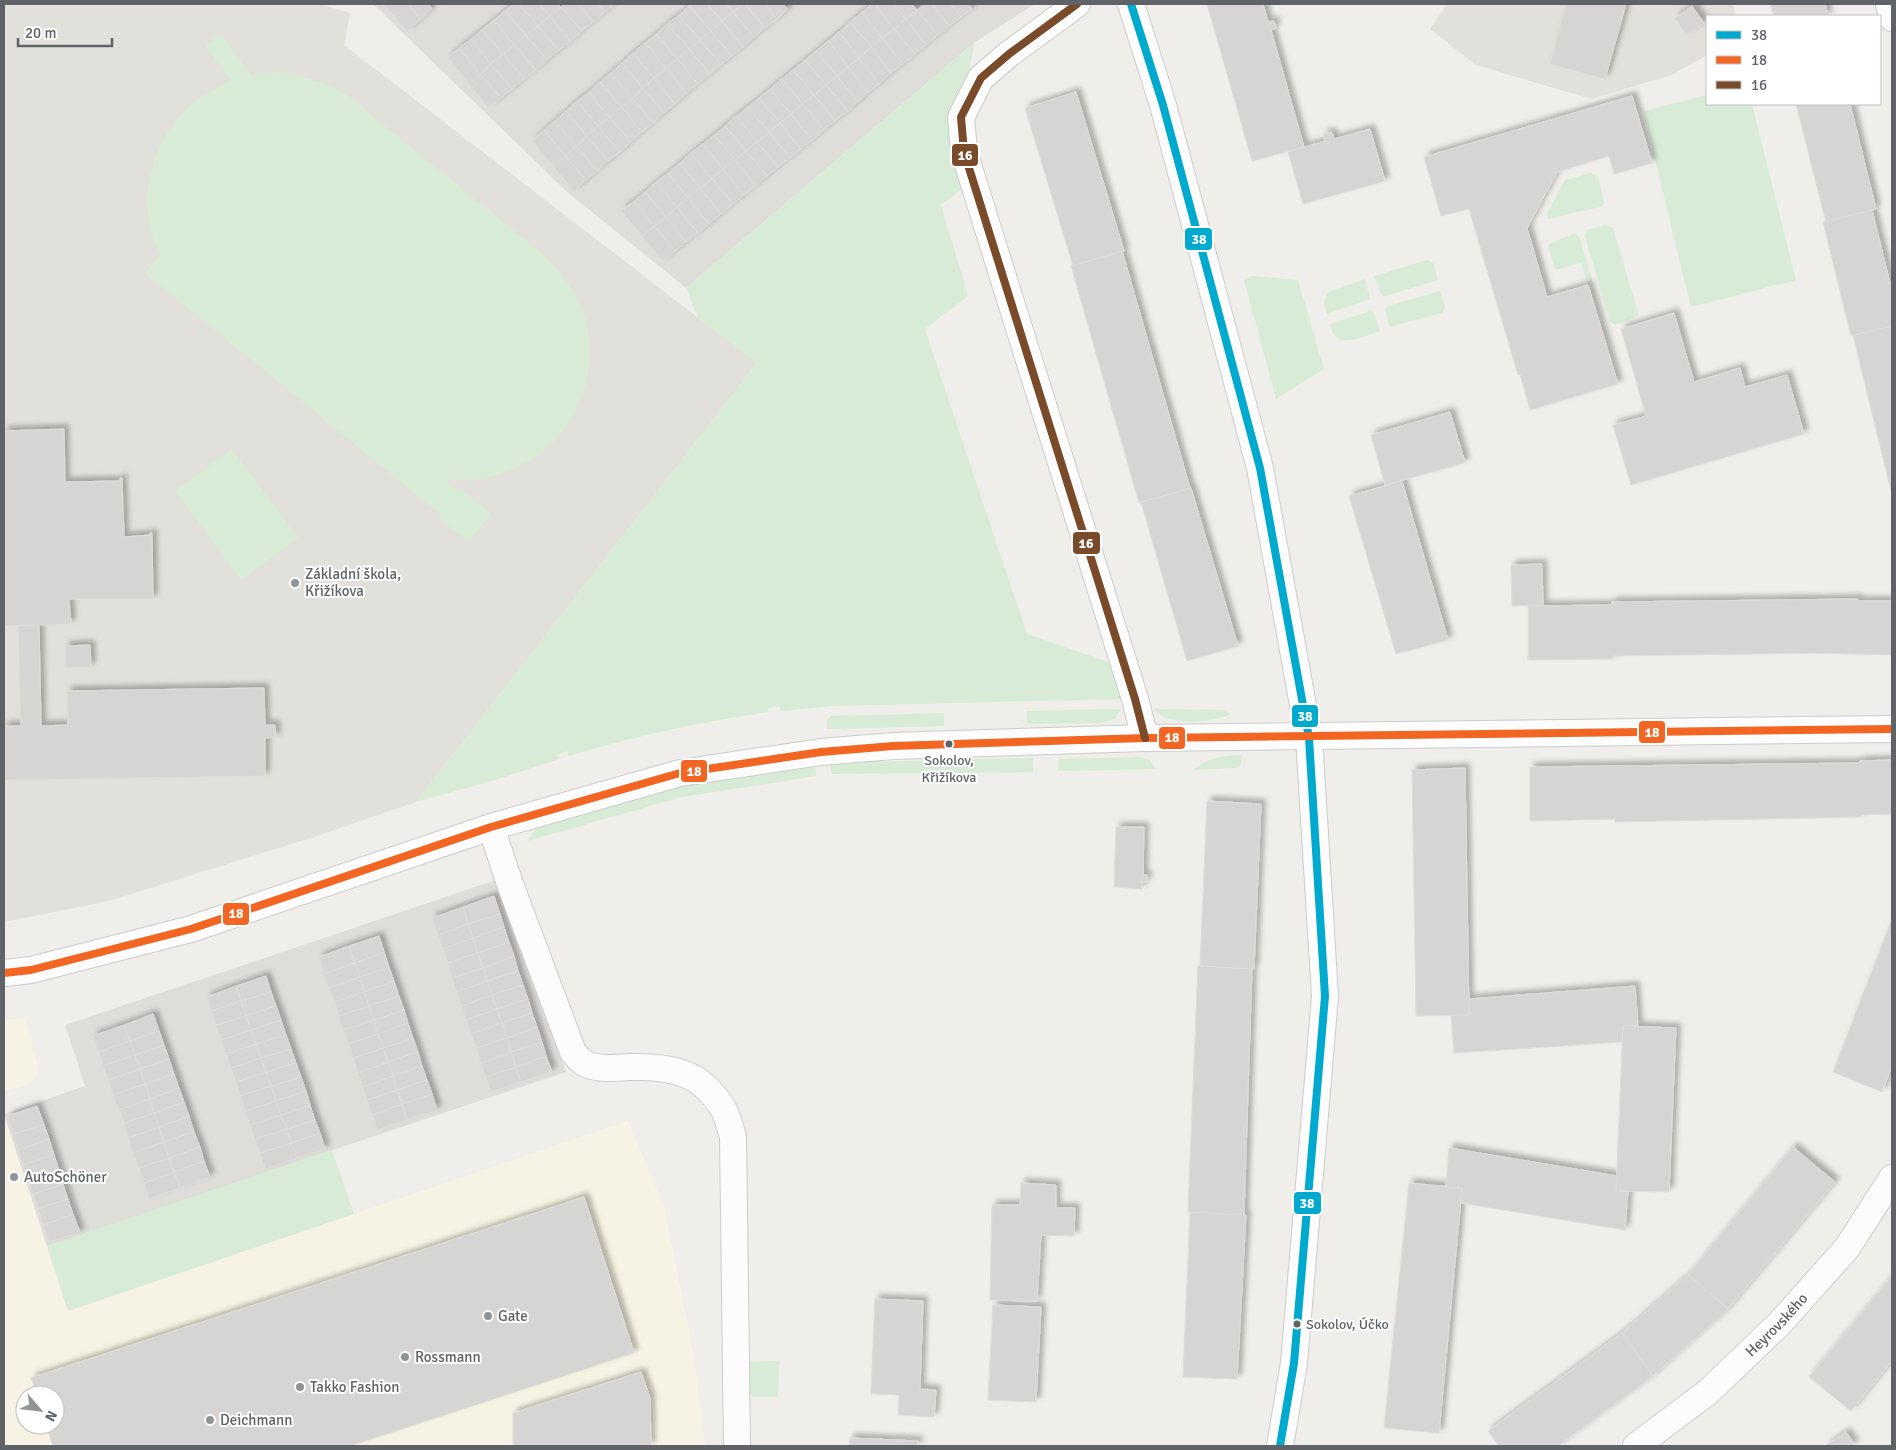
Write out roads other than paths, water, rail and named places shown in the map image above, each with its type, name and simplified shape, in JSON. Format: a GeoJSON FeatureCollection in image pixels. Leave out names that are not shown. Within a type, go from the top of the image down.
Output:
{"type":"FeatureCollection","features":[{"type":"Feature","properties":{"kind":"street"},"geometry":{"type":"LineString","coordinates":[[1077,4],[1009,54],[981,78],[961,117],[964,152],[1135,700],[1145,738]]}},
{"type":"Feature","properties":{"kind":"street"},"geometry":{"type":"LineString","coordinates":[[1131,4],[1163,105],[1260,468],[1309,738],[1326,996],[1294,1363],[1280,1446]]}},
{"type":"Feature","properties":{"kind":"street"},"geometry":{"type":"LineString","coordinates":[[1889,4],[1892,18]]}},
{"type":"Feature","properties":{"kind":"street"},"geometry":{"type":"LineString","coordinates":[[4,973],[31,970],[191,929],[490,827],[680,773],[821,752],[893,746],[1145,738],[1309,738],[1892,729]]}},
{"type":"Feature","properties":{"kind":"street"},"geometry":{"type":"LineString","coordinates":[[490,827],[573,1052],[584,1063],[599,1068],[656,1067],[676,1071],[694,1078],[713,1094],[725,1112],[733,1136],[737,1446]]}},
{"type":"Feature","properties":{"kind":"street","name":"Heyrovského"},"geometry":{"type":"LineString","coordinates":[[1636,1446],[1708,1392],[1780,1323],[1847,1248],[1892,1178]]}},
{"type":"Feature","properties":{"kind":"place","name":"Základní škola, Křižíkova"},"geometry":{"type":"Point","coordinates":[295,583]}},
{"type":"Feature","properties":{"kind":"place","name":"Sokolov, Křižíkova"},"geometry":{"type":"Point","coordinates":[949,744]}},
{"type":"Feature","properties":{"kind":"place","name":"AutoSchöner"},"geometry":{"type":"Point","coordinates":[14,1177]}},
{"type":"Feature","properties":{"kind":"place","name":"Gate"},"geometry":{"type":"Point","coordinates":[488,1316]}},
{"type":"Feature","properties":{"kind":"place","name":"Sokolov, Účko"},"geometry":{"type":"Point","coordinates":[1297,1324]}},
{"type":"Feature","properties":{"kind":"place","name":"Rossmann"},"geometry":{"type":"Point","coordinates":[405,1357]}},
{"type":"Feature","properties":{"kind":"place","name":"Takko Fashion"},"geometry":{"type":"Point","coordinates":[300,1387]}},
{"type":"Feature","properties":{"kind":"place","name":"Deichmann"},"geometry":{"type":"Point","coordinates":[210,1420]}}]}
